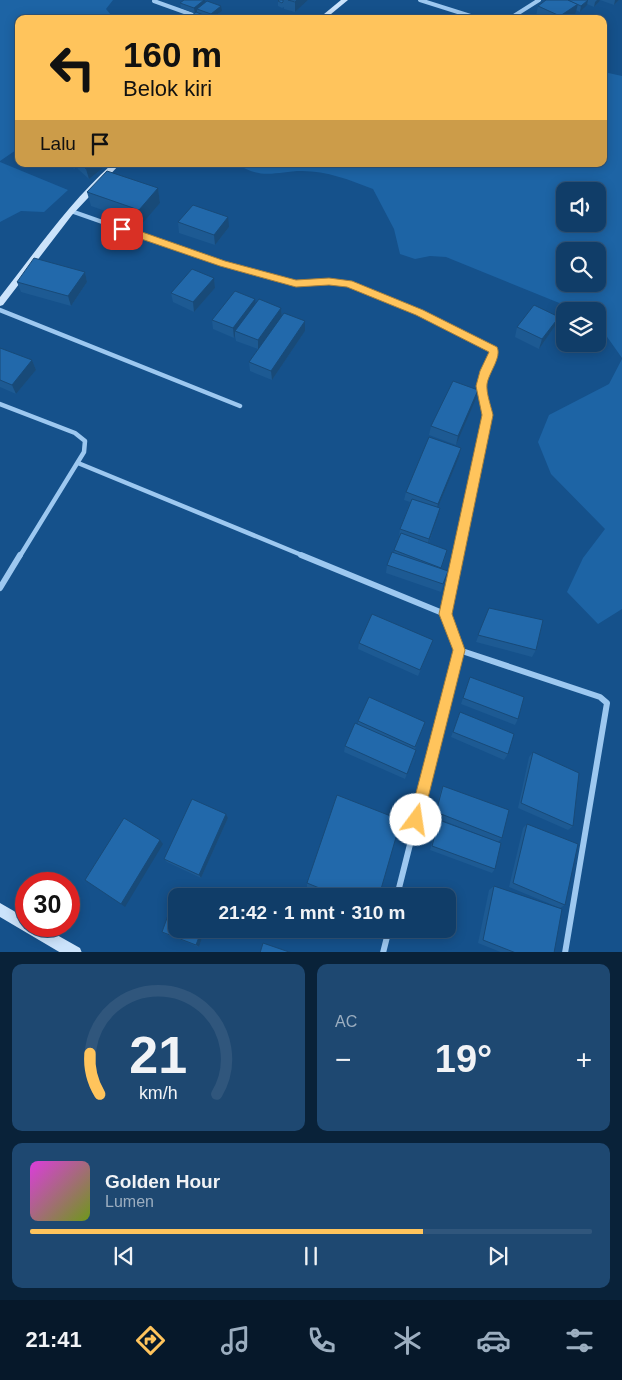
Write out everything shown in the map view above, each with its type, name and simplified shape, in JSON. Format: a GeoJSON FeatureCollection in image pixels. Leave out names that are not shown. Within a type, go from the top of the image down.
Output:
{"type":"FeatureCollection","features":[{"type":"Feature","properties":{"kind":"street"},"geometry":{"type":"LineString","coordinates":[[326,15],[345,0]]}},
{"type":"Feature","properties":{"kind":"street"},"geometry":{"type":"LineString","coordinates":[[420,0],[467,15]]}},
{"type":"Feature","properties":{"kind":"street"},"geometry":{"type":"LineString","coordinates":[[515,15],[539,0]]}},
{"type":"Feature","properties":{"kind":"street"},"geometry":{"type":"LineString","coordinates":[[154,1],[179,7],[196,15]]}},
{"type":"Feature","properties":{"kind":"street"},"geometry":{"type":"LineString","coordinates":[[0,303],[71,211],[100,178],[113,167]]}},
{"type":"Feature","properties":{"kind":"street"},"geometry":{"type":"LineString","coordinates":[[71,211],[223,264],[296,283],[329,281],[349,283],[419,313],[492,348],[494,353],[485,371],[481,386],[488,415],[446,614],[459,650],[399,888]]}},
{"type":"Feature","properties":{"kind":"street"},"geometry":{"type":"LineString","coordinates":[[0,310],[240,406]]}},
{"type":"Feature","properties":{"kind":"street"},"geometry":{"type":"LineString","coordinates":[[0,404],[80,436],[86,445],[78,463],[0,588]]}},
{"type":"Feature","properties":{"kind":"street"},"geometry":{"type":"LineString","coordinates":[[78,463],[446,614]]}},
{"type":"Feature","properties":{"kind":"street"},"geometry":{"type":"LineString","coordinates":[[459,650],[600,697],[607,703],[608,711],[565,952]]}},
{"type":"Feature","properties":{"kind":"street"},"geometry":{"type":"LineString","coordinates":[[0,910],[15,919]]}},
{"type":"Feature","properties":{"kind":"street"},"geometry":{"type":"LineString","coordinates":[[47,937],[75,952]]}},
{"type":"Feature","properties":{"kind":"street"},"geometry":{"type":"LineString","coordinates":[[383,952],[387,938]]}},
{"type":"Feature","properties":{"kind":"shaded area"},"geometry":{"type":"Polygon","coordinates":[[[0,0],[113,0],[106,9],[111,15],[15,15],[15,151],[0,161],[0,0]]]}},
{"type":"Feature","properties":{"kind":"shaded area"},"geometry":{"type":"Polygon","coordinates":[[[607,73],[622,76],[622,358],[606,335],[606,302],[557,302],[446,257],[430,256],[415,259],[400,254],[394,229],[373,189],[329,174],[302,171],[266,174],[244,167],[607,167],[607,73]]]}},
{"type":"Feature","properties":{"kind":"shaded area"},"geometry":{"type":"Polygon","coordinates":[[[0,162],[68,190],[44,212],[21,211],[0,222],[0,162]]]}},
{"type":"Feature","properties":{"kind":"shaded area"},"geometry":{"type":"Polygon","coordinates":[[[622,359],[622,609],[598,624],[567,592],[583,558],[605,529],[551,474],[538,442],[549,415],[609,384],[622,359]]]}},
{"type":"Feature","properties":{"kind":"building"},"geometry":{"type":"Polygon","coordinates":[[[184,0],[204,0],[194,8],[180,3],[184,0]]]}},
{"type":"Feature","properties":{"kind":"building"},"geometry":{"type":"Polygon","coordinates":[[[546,0],[568,0],[578,4],[562,15],[538,6],[546,0]]]}},
{"type":"Feature","properties":{"kind":"building"},"geometry":{"type":"Polygon","coordinates":[[[568,0],[588,0],[581,6],[568,0]]]}},
{"type":"Feature","properties":{"kind":"building"},"geometry":{"type":"Polygon","coordinates":[[[207,1],[221,6],[211,14],[197,9],[207,1]]]}},
{"type":"Feature","properties":{"kind":"building"},"geometry":{"type":"Polygon","coordinates":[[[196,12],[203,15],[192,15],[196,12]]]}},
{"type":"Feature","properties":{"kind":"building"},"geometry":{"type":"Polygon","coordinates":[[[107,171],[158,188],[139,210],[87,192],[107,171]]]}},
{"type":"Feature","properties":{"kind":"building"},"geometry":{"type":"Polygon","coordinates":[[[193,205],[228,217],[214,235],[178,222],[193,205]]]}},
{"type":"Feature","properties":{"kind":"building"},"geometry":{"type":"Polygon","coordinates":[[[34,258],[85,272],[68,296],[17,282],[34,258]]]}},
{"type":"Feature","properties":{"kind":"building"},"geometry":{"type":"Polygon","coordinates":[[[192,269],[214,278],[193,302],[171,293],[192,269]]]}},
{"type":"Feature","properties":{"kind":"building"},"geometry":{"type":"Polygon","coordinates":[[[235,291],[255,299],[233,328],[212,320],[235,291]]]}},
{"type":"Feature","properties":{"kind":"building"},"geometry":{"type":"Polygon","coordinates":[[[259,299],[281,308],[258,340],[235,331],[259,299]]]}},
{"type":"Feature","properties":{"kind":"building"},"geometry":{"type":"Polygon","coordinates":[[[534,305],[556,316],[556,321],[542,339],[517,327],[534,305]]]}},
{"type":"Feature","properties":{"kind":"building"},"geometry":{"type":"Polygon","coordinates":[[[284,313],[305,321],[271,371],[249,362],[284,313]]]}},
{"type":"Feature","properties":{"kind":"building"},"geometry":{"type":"Polygon","coordinates":[[[0,348],[32,360],[12,385],[0,380],[0,348]]]}},
{"type":"Feature","properties":{"kind":"building"},"geometry":{"type":"Polygon","coordinates":[[[453,381],[478,390],[458,436],[431,426],[453,381]]]}},
{"type":"Feature","properties":{"kind":"building"},"geometry":{"type":"Polygon","coordinates":[[[429,437],[461,448],[438,504],[406,492],[429,437]]]}},
{"type":"Feature","properties":{"kind":"building"},"geometry":{"type":"Polygon","coordinates":[[[412,499],[440,508],[429,539],[400,529],[412,499]]]}},
{"type":"Feature","properties":{"kind":"building"},"geometry":{"type":"Polygon","coordinates":[[[401,533],[447,550],[441,568],[394,550],[401,533]]]}},
{"type":"Feature","properties":{"kind":"building"},"geometry":{"type":"Polygon","coordinates":[[[392,552],[448,571],[443,584],[387,565],[392,552]]]}},
{"type":"Feature","properties":{"kind":"building"},"geometry":{"type":"Polygon","coordinates":[[[489,608],[543,620],[536,650],[478,635],[489,608]]]}},
{"type":"Feature","properties":{"kind":"building"},"geometry":{"type":"Polygon","coordinates":[[[372,614],[433,640],[420,670],[359,643],[372,614]]]}},
{"type":"Feature","properties":{"kind":"building"},"geometry":{"type":"Polygon","coordinates":[[[470,677],[524,697],[518,719],[463,698],[470,677]]]}},
{"type":"Feature","properties":{"kind":"building"},"geometry":{"type":"Polygon","coordinates":[[[369,697],[425,722],[415,747],[358,721],[369,697]]]}},
{"type":"Feature","properties":{"kind":"building"},"geometry":{"type":"Polygon","coordinates":[[[460,712],[514,734],[508,754],[453,732],[460,712]]]}},
{"type":"Feature","properties":{"kind":"building"},"geometry":{"type":"Polygon","coordinates":[[[355,723],[416,750],[407,774],[345,746],[355,723]]]}},
{"type":"Feature","properties":{"kind":"building"},"geometry":{"type":"Polygon","coordinates":[[[533,752],[579,773],[573,826],[521,803],[533,752]]]}},
{"type":"Feature","properties":{"kind":"building"},"geometry":{"type":"Polygon","coordinates":[[[443,786],[509,810],[502,838],[436,812],[443,786]]]}},
{"type":"Feature","properties":{"kind":"building"},"geometry":{"type":"Polygon","coordinates":[[[337,795],[401,820],[381,888],[319,888],[307,883],[337,795]]]}},
{"type":"Feature","properties":{"kind":"building"},"geometry":{"type":"Polygon","coordinates":[[[192,799],[226,814],[199,875],[164,859],[192,799]]]}},
{"type":"Feature","properties":{"kind":"building"},"geometry":{"type":"Polygon","coordinates":[[[124,818],[160,840],[121,904],[85,880],[124,818]]]}},
{"type":"Feature","properties":{"kind":"building"},"geometry":{"type":"Polygon","coordinates":[[[439,820],[501,843],[495,869],[432,846],[439,820]]]}},
{"type":"Feature","properties":{"kind":"building"},"geometry":{"type":"Polygon","coordinates":[[[527,824],[578,844],[565,905],[513,883],[527,824]]]}},
{"type":"Feature","properties":{"kind":"building"},"geometry":{"type":"Polygon","coordinates":[[[494,886],[562,909],[554,952],[513,952],[483,940],[494,886]]]}},
{"type":"Feature","properties":{"kind":"building"},"geometry":{"type":"Polygon","coordinates":[[[168,915],[168,934],[162,932],[168,915]]]}},
{"type":"Feature","properties":{"kind":"building"},"geometry":{"type":"Polygon","coordinates":[[[178,938],[199,938],[196,945],[178,938]]]}},
{"type":"Feature","properties":{"kind":"building"},"geometry":{"type":"Polygon","coordinates":[[[263,943],[289,952],[260,952],[263,943]]]}},
{"type":"Feature","properties":{"kind":"route"},"geometry":{"type":"LineString","coordinates":[[122,229],[223,264],[296,283],[329,281],[349,283],[419,313],[491,347],[493,350],[494,353],[482,378],[481,386],[484,406],[488,415],[446,614],[459,650],[416,820]]}}]}
